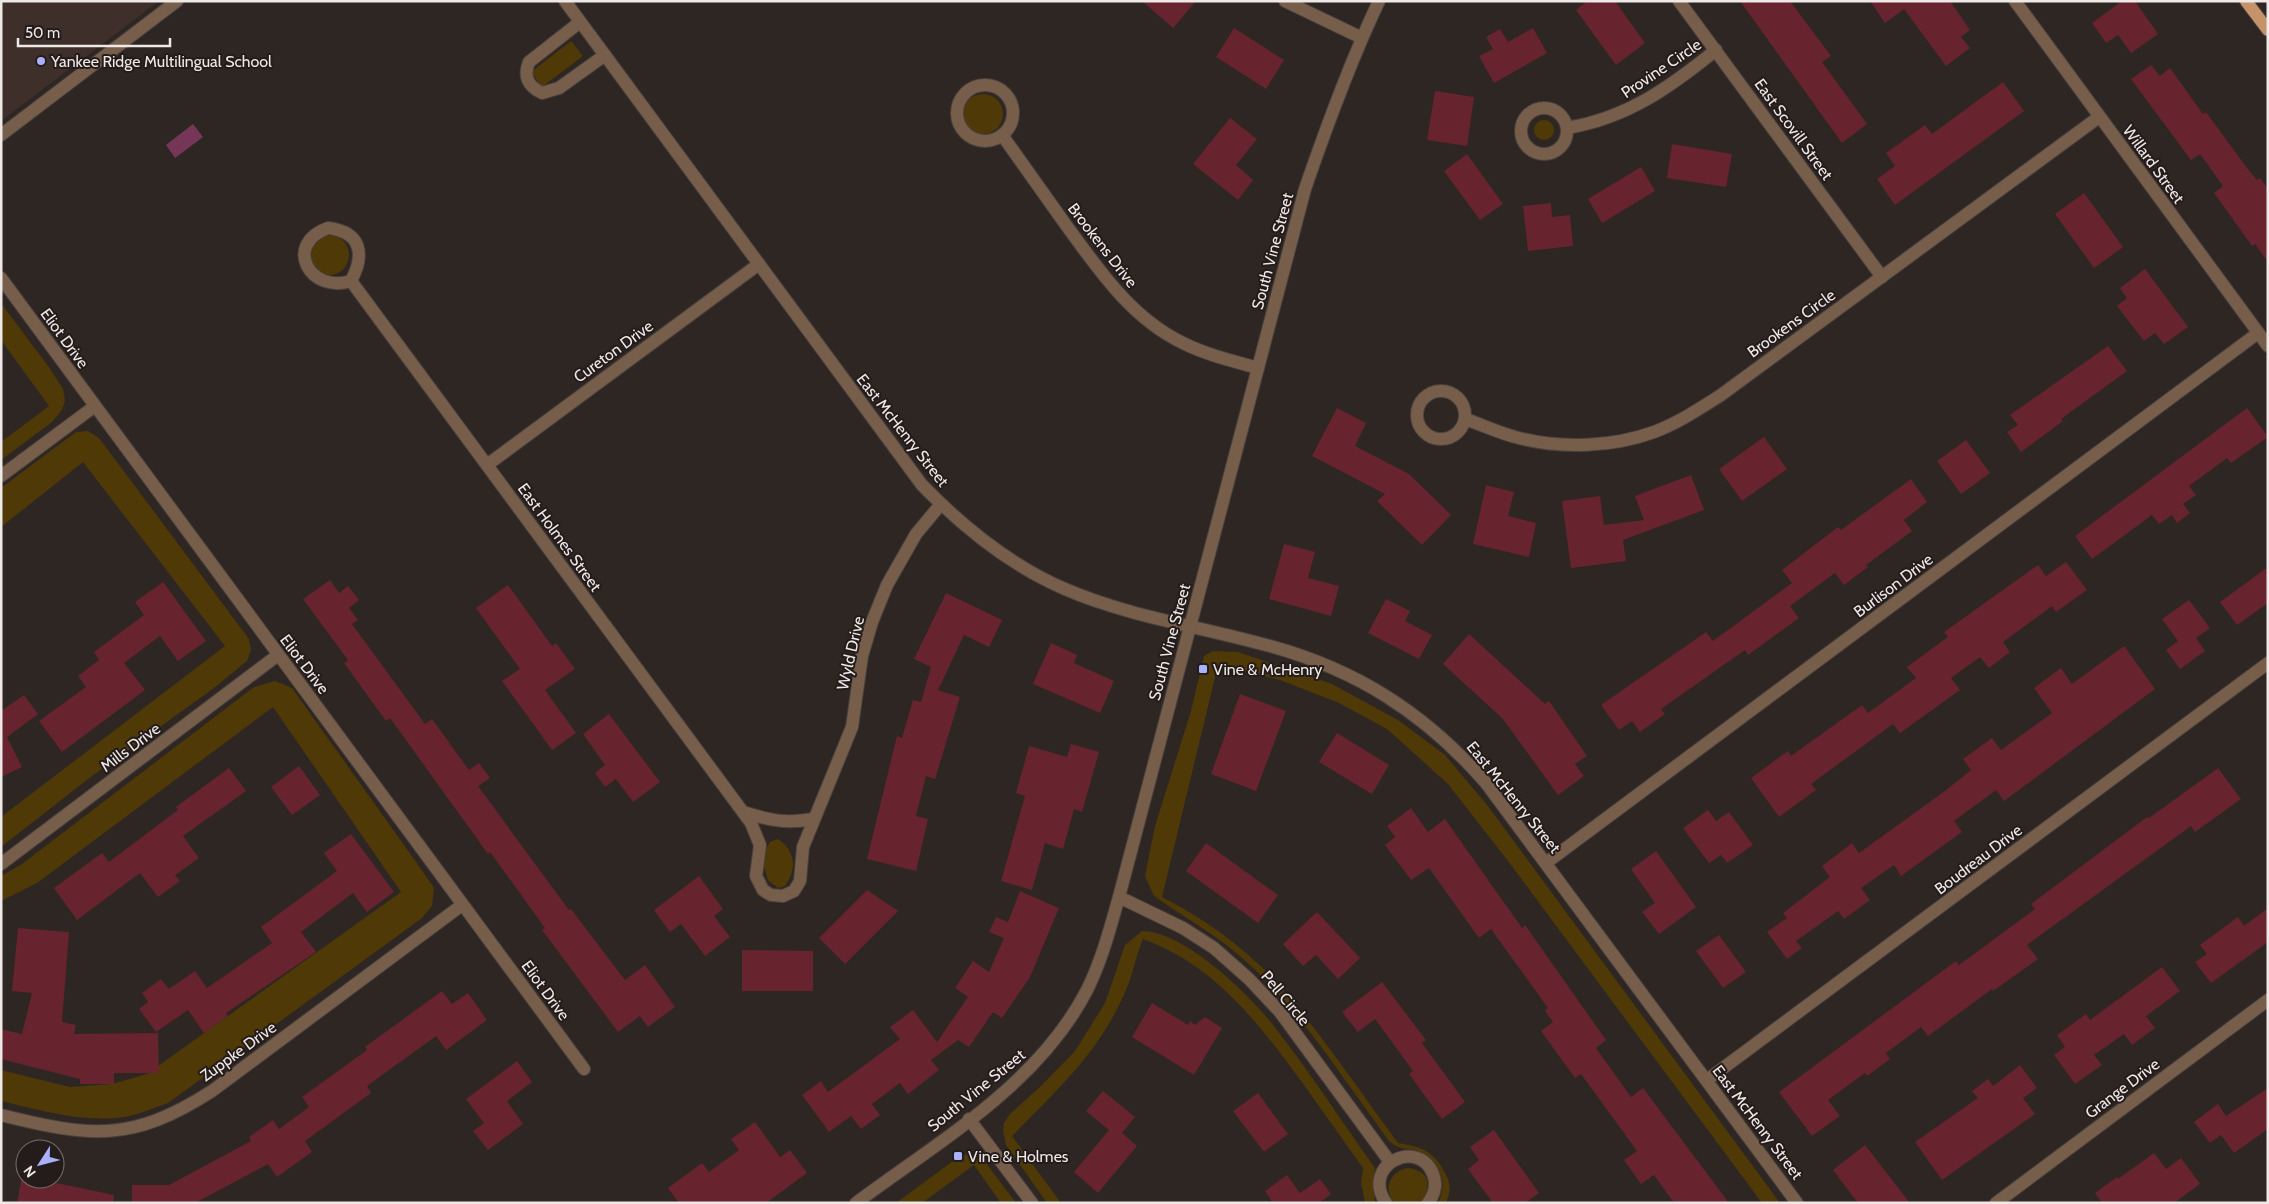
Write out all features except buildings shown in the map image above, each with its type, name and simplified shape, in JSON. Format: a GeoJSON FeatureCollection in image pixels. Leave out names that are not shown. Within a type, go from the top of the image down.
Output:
{"type":"FeatureCollection","features":[{"type":"Feature","properties":{"kind":"main road"},"geometry":{"type":"LineString","coordinates":[[2246,1],[2268,30]]}},
{"type":"Feature","properties":{"kind":"street"},"geometry":{"type":"LineString","coordinates":[[1,135],[177,1]]}},
{"type":"Feature","properties":{"kind":"street","name":"East McHenry Street"},"geometry":{"type":"LineString","coordinates":[[565,1],[922,485],[941,504],[997,549],[1030,571],[1065,589],[1102,603],[1268,645],[1322,664],[1363,682],[1405,707],[1435,730],[1486,783],[1797,1203]]}},
{"type":"Feature","properties":{"kind":"street"},"geometry":{"type":"LineString","coordinates":[[1285,1],[1362,38]]}},
{"type":"Feature","properties":{"kind":"street","name":"South Vine Street"},"geometry":{"type":"LineString","coordinates":[[856,1203],[1017,1081],[1048,1050],[1070,1019],[1098,966],[1119,897],[1305,189],[1329,119],[1379,1]]}},
{"type":"Feature","properties":{"kind":"street","name":"East Scovill Street"},"geometry":{"type":"LineString","coordinates":[[1679,1],[1882,277]]}},
{"type":"Feature","properties":{"kind":"street","name":"Willard Street"},"geometry":{"type":"LineString","coordinates":[[2015,1],[2268,346]]}},
{"type":"Feature","properties":{"kind":"street"},"geometry":{"type":"LineString","coordinates":[[580,22],[529,62],[526,71],[527,80],[542,93],[559,88],[605,55]]}},
{"type":"Feature","properties":{"kind":"street","name":"Provine Circle"},"geometry":{"type":"LineString","coordinates":[[1566,128],[1590,124],[1648,100],[1716,50]]}},
{"type":"Feature","properties":{"kind":"street"},"geometry":{"type":"LineString","coordinates":[[982,85],[991,85],[1007,95],[1011,103],[1012,121],[1002,135],[993,140],[984,141],[974,138],[965,132],[959,124],[957,108],[960,99],[966,92],[982,85]]}},
{"type":"Feature","properties":{"kind":"street","name":"Brookens Circle"},"geometry":{"type":"LineString","coordinates":[[1465,419],[1518,438],[1554,444],[1586,444],[1624,440],[1653,432],[1686,417],[1721,396],[2099,117]]}},
{"type":"Feature","properties":{"kind":"street","name":"Brookens Drive"},"geometry":{"type":"LineString","coordinates":[[1002,135],[1101,273],[1123,299],[1151,323],[1182,343],[1218,358],[1258,368]]}},
{"type":"Feature","properties":{"kind":"street"},"geometry":{"type":"LineString","coordinates":[[328,228],[340,230],[350,235],[357,244],[359,256],[357,269],[351,281],[339,284],[328,283],[317,278],[308,270],[304,260],[305,248],[310,239],[318,232],[328,228]]}},
{"type":"Feature","properties":{"kind":"street","name":"Cureton Drive"},"geometry":{"type":"LineString","coordinates":[[487,465],[759,264]]}},
{"type":"Feature","properties":{"kind":"street","name":"Eliot Drive"},"geometry":{"type":"LineString","coordinates":[[1,278],[584,1069]]}},
{"type":"Feature","properties":{"kind":"street","name":"East Holmes Street"},"geometry":{"type":"LineString","coordinates":[[351,281],[743,812]]}},
{"type":"Feature","properties":{"kind":"street","name":"Burlison Drive"},"geometry":{"type":"LineString","coordinates":[[1546,863],[2258,333]]}},
{"type":"Feature","properties":{"kind":"street"},"geometry":{"type":"LineString","coordinates":[[1,476],[95,406]]}},
{"type":"Feature","properties":{"kind":"street","name":"Wyld Drive"},"geometry":{"type":"LineString","coordinates":[[743,812],[757,834],[760,845],[756,876],[763,890],[770,895],[783,896],[794,891],[800,881],[803,847],[852,727],[862,656],[872,622],[887,585],[916,534],[941,504]]}},
{"type":"Feature","properties":{"kind":"street","name":"Mills Drive"},"geometry":{"type":"LineString","coordinates":[[1,864],[278,655]]}},
{"type":"Feature","properties":{"kind":"street","name":"Boudreau Drive"},"geometry":{"type":"LineString","coordinates":[[1707,1080],[2268,663]]}},
{"type":"Feature","properties":{"kind":"street"},"geometry":{"type":"LineString","coordinates":[[743,812],[775,822],[795,822],[813,819]]}},
{"type":"Feature","properties":{"kind":"street","name":"Pell Circle"},"geometry":{"type":"LineString","coordinates":[[1119,897],[1183,928],[1214,948],[1249,979],[1280,1012],[1390,1162]]}},
{"type":"Feature","properties":{"kind":"street","name":"Zuppke Drive"},"geometry":{"type":"LineString","coordinates":[[1,1114],[81,1131],[107,1132],[132,1129],[154,1123],[185,1108],[212,1091],[462,905]]}},
{"type":"Feature","properties":{"kind":"street","name":"Grange Drive"},"geometry":{"type":"LineString","coordinates":[[1996,1203],[2268,1000]]}},
{"type":"Feature","properties":{"kind":"street"},"geometry":{"type":"LineString","coordinates":[[969,1119],[1032,1203]]}},
{"type":"Feature","properties":{"kind":"street"},"geometry":{"type":"LineString","coordinates":[[1386,1203],[1379,1185],[1384,1168],[1390,1162],[1408,1156],[1425,1163],[1435,1179],[1435,1188],[1428,1203]]}},
{"type":"Feature","properties":{"kind":"shaded area","name":"Yankee Ridge Multilingual School"},"geometry":{"type":"Polygon","coordinates":[[[1,1],[159,1],[1,121],[1,1]]]}},
{"type":"Feature","properties":{"kind":"shaded area"},"geometry":{"type":"Polygon","coordinates":[[[571,41],[583,56],[542,87],[531,72],[571,41]]]}},
{"type":"Feature","properties":{"kind":"shaded area"},"geometry":{"type":"Polygon","coordinates":[[[987,94],[994,97],[1000,103],[1003,114],[1002,122],[994,131],[987,134],[979,134],[972,131],[964,122],[963,110],[966,103],[975,95],[987,94]]]}},
{"type":"Feature","properties":{"kind":"shaded area"},"geometry":{"type":"Polygon","coordinates":[[[1544,120],[1551,123],[1554,130],[1551,137],[1544,140],[1537,137],[1534,130],[1537,123],[1544,120]]]}},
{"type":"Feature","properties":{"kind":"shaded area"},"geometry":{"type":"Polygon","coordinates":[[[193,124],[203,137],[175,158],[166,145],[193,124]]]}},
{"type":"Feature","properties":{"kind":"shaded area"},"geometry":{"type":"Polygon","coordinates":[[[329,235],[343,241],[349,255],[343,269],[329,275],[315,269],[309,255],[315,241],[329,235]]]}},
{"type":"Feature","properties":{"kind":"shaded area"},"geometry":{"type":"Polygon","coordinates":[[[1,303],[48,366],[63,389],[65,401],[62,410],[52,422],[1,460],[1,442],[49,406],[1,340],[1,303]]]}},
{"type":"Feature","properties":{"kind":"shaded area"},"geometry":{"type":"Polygon","coordinates":[[[88,431],[99,438],[249,639],[251,650],[247,661],[214,688],[92,776],[1,847],[1,817],[225,646],[83,462],[1,527],[1,488],[76,432],[88,431]]]}},
{"type":"Feature","properties":{"kind":"shaded area"},"geometry":{"type":"Polygon","coordinates":[[[1213,651],[1238,652],[1332,684],[1398,720],[1445,755],[1488,806],[1780,1203],[1762,1203],[1508,861],[1448,784],[1387,729],[1339,703],[1280,680],[1218,665],[1162,897],[1194,915],[1225,936],[1253,959],[1279,985],[1325,1043],[1398,1143],[1421,1148],[1432,1155],[1441,1166],[1448,1180],[1449,1195],[1446,1203],[1438,1203],[1441,1196],[1442,1182],[1441,1175],[1434,1163],[1422,1153],[1398,1147],[1389,1141],[1317,1041],[1277,993],[1256,971],[1225,944],[1154,896],[1145,876],[1155,826],[1191,711],[1204,656],[1213,651]]]}},
{"type":"Feature","properties":{"kind":"shaded area"},"geometry":{"type":"Polygon","coordinates":[[[275,681],[292,688],[414,859],[434,888],[432,906],[422,918],[168,1103],[129,1116],[87,1118],[58,1114],[1,1101],[1,1070],[70,1087],[112,1084],[147,1074],[401,892],[273,707],[37,883],[1,901],[1,876],[22,864],[254,687],[275,681]]]}},
{"type":"Feature","properties":{"kind":"shaded area"},"geometry":{"type":"Polygon","coordinates":[[[778,839],[788,849],[793,861],[793,867],[792,874],[785,886],[778,888],[768,880],[761,857],[770,842],[778,839]]]}},
{"type":"Feature","properties":{"kind":"shaded area"},"geometry":{"type":"Polygon","coordinates":[[[1142,931],[1157,933],[1191,950],[1225,975],[1264,1014],[1307,1070],[1375,1168],[1373,1184],[1375,1203],[1365,1203],[1361,1182],[1363,1168],[1285,1059],[1251,1017],[1213,980],[1192,964],[1168,950],[1143,939],[1126,990],[1104,1032],[1061,1086],[1012,1136],[1061,1203],[1047,1203],[1006,1145],[1003,1130],[1004,1123],[1010,1114],[1075,1051],[1105,1003],[1125,945],[1142,931]]]}},
{"type":"Feature","properties":{"kind":"shaded area"},"geometry":{"type":"Polygon","coordinates":[[[972,1153],[986,1163],[1016,1203],[1001,1203],[974,1165],[922,1203],[896,1203],[960,1156],[972,1153]]]}},
{"type":"Feature","properties":{"kind":"shaded area"},"geometry":{"type":"Polygon","coordinates":[[[1408,1168],[1421,1172],[1427,1180],[1427,1191],[1422,1203],[1395,1203],[1391,1198],[1389,1192],[1390,1181],[1397,1173],[1408,1168]]]}},
{"type":"Feature","properties":{"kind":"place","name":"Yankee Ridge Multilingual School"},"geometry":{"type":"Point","coordinates":[41,61]}},
{"type":"Feature","properties":{"kind":"place","name":"Vine & McHenry"},"geometry":{"type":"Point","coordinates":[1203,669]}},
{"type":"Feature","properties":{"kind":"place","name":"Vine & Holmes"},"geometry":{"type":"Point","coordinates":[958,1156]}}]}
